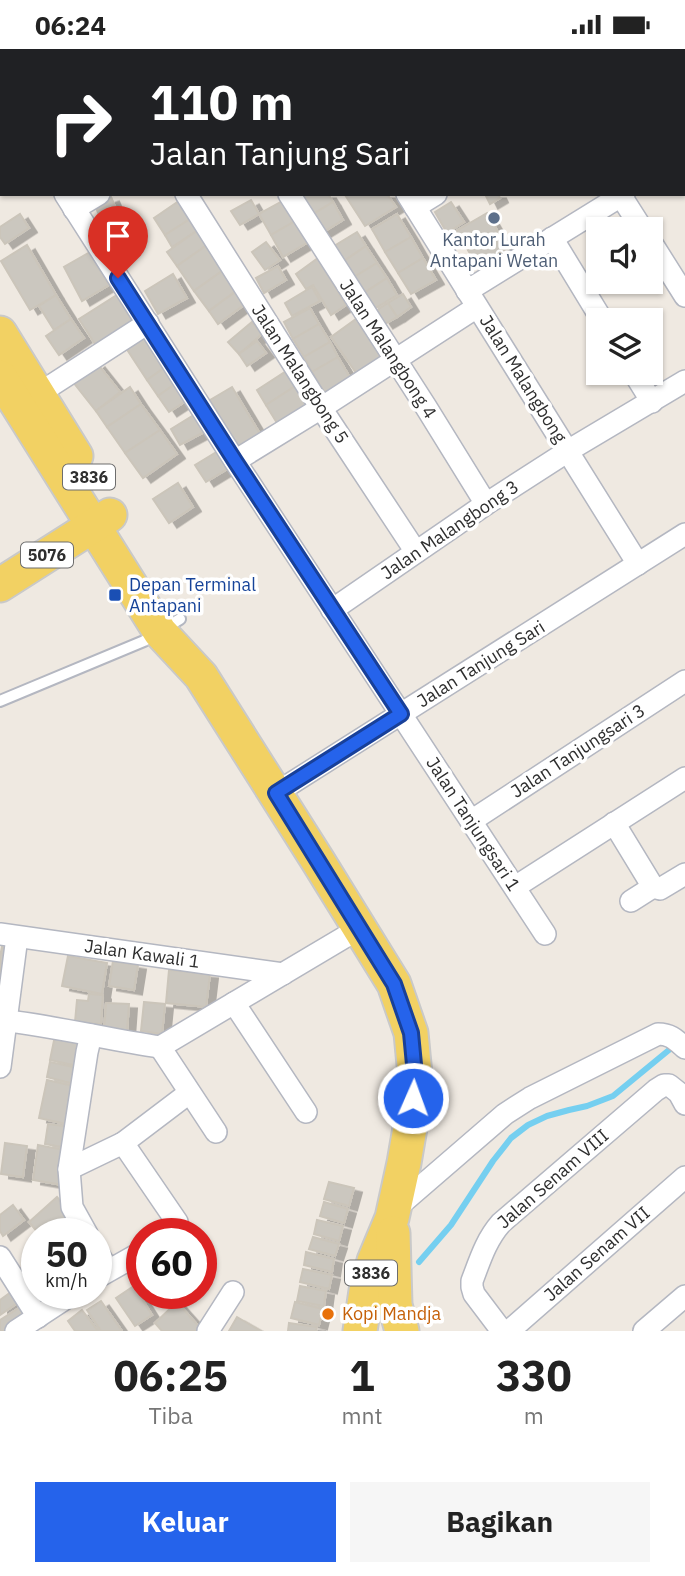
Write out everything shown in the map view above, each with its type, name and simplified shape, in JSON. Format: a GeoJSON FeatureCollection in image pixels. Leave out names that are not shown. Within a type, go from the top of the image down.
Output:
{"type":"FeatureCollection","features":[{"type":"Feature","properties":{"kind":"main road","name":"3836"},"geometry":{"type":"LineString","coordinates":[[0,333],[38,394],[103,520]]}},
{"type":"Feature","properties":{"kind":"main road","name":"3836"},"geometry":{"type":"LineString","coordinates":[[0,377],[103,520],[394,984],[411,1033],[415,1075],[411,1122],[393,1215],[374,1261],[360,1331]]}},
{"type":"Feature","properties":{"kind":"main road","name":"5076"},"geometry":{"type":"LineString","coordinates":[[0,585],[103,520]]}},
{"type":"Feature","properties":{"kind":"main road"},"geometry":{"type":"LineString","coordinates":[[393,1215],[398,1318]]}},
{"type":"Feature","properties":{"kind":"street"},"geometry":{"type":"LineString","coordinates":[[70,202],[92,196]]}},
{"type":"Feature","properties":{"kind":"street","name":"Jalan Malangbong 5"},"geometry":{"type":"LineString","coordinates":[[187,196],[416,552]]}},
{"type":"Feature","properties":{"kind":"street","name":"Jalan Malangbong 4"},"geometry":{"type":"LineString","coordinates":[[290,196],[485,505]]}},
{"type":"Feature","properties":{"kind":"street"},"geometry":{"type":"LineString","coordinates":[[411,201],[429,196]]}},
{"type":"Feature","properties":{"kind":"street"},"geometry":{"type":"LineString","coordinates":[[235,461],[395,360],[552,239],[620,196]]}},
{"type":"Feature","properties":{"kind":"street"},"geometry":{"type":"LineString","coordinates":[[623,196],[635,217]]}},
{"type":"Feature","properties":{"kind":"street","name":"Jalan Malangbong"},"geometry":{"type":"LineString","coordinates":[[411,201],[638,564]]}},
{"type":"Feature","properties":{"kind":"street","name":"Jalan Tanjungsari 1"},"geometry":{"type":"LineString","coordinates":[[70,202],[235,461],[545,935]]}},
{"type":"Feature","properties":{"kind":"street"},"geometry":{"type":"LineString","coordinates":[[552,239],[595,308]]}},
{"type":"Feature","properties":{"kind":"street"},"geometry":{"type":"LineString","coordinates":[[663,258],[682,282]]}},
{"type":"Feature","properties":{"kind":"street"},"geometry":{"type":"LineString","coordinates":[[38,394],[148,323]]}},
{"type":"Feature","properties":{"kind":"street","name":"Jalan Malangbong 3"},"geometry":{"type":"LineString","coordinates":[[332,610],[485,505],[685,381]]}},
{"type":"Feature","properties":{"kind":"street"},"geometry":{"type":"LineString","coordinates":[[642,385],[652,401]]}},
{"type":"Feature","properties":{"kind":"street","name":"Jalan Tanjung Sari"},"geometry":{"type":"LineString","coordinates":[[276,793],[638,564],[683,541]]}},
{"type":"Feature","properties":{"kind":"street","name":"Jalan Tanjungsari 3"},"geometry":{"type":"LineString","coordinates":[[471,821],[685,681]]}},
{"type":"Feature","properties":{"kind":"street"},"geometry":{"type":"LineString","coordinates":[[515,887],[685,778]]}},
{"type":"Feature","properties":{"kind":"street"},"geometry":{"type":"LineString","coordinates":[[614,823],[653,887],[660,889],[685,874]]}},
{"type":"Feature","properties":{"kind":"street"},"geometry":{"type":"LineString","coordinates":[[631,901],[653,887]]}},
{"type":"Feature","properties":{"kind":"street"},"geometry":{"type":"LineString","coordinates":[[3,1021],[160,1047],[360,927]]}},
{"type":"Feature","properties":{"kind":"street"},"geometry":{"type":"LineString","coordinates":[[0,1067],[9,935]]}},
{"type":"Feature","properties":{"kind":"street","name":"Jalan Kawali 1"},"geometry":{"type":"LineString","coordinates":[[9,935],[284,974]]}},
{"type":"Feature","properties":{"kind":"street"},"geometry":{"type":"LineString","coordinates":[[234,1003],[306,1112]]}},
{"type":"Feature","properties":{"kind":"street"},"geometry":{"type":"LineString","coordinates":[[393,1215],[505,1114],[530,1098],[659,1034],[679,1042]]}},
{"type":"Feature","properties":{"kind":"street"},"geometry":{"type":"LineString","coordinates":[[78,1218],[72,1207],[69,1169],[91,1035]]}},
{"type":"Feature","properties":{"kind":"street"},"geometry":{"type":"LineString","coordinates":[[160,1047],[216,1132]]}},
{"type":"Feature","properties":{"kind":"street","name":"Jalan Senam VIII"},"geometry":{"type":"LineString","coordinates":[[502,1331],[474,1294],[472,1287],[485,1245],[492,1233],[656,1090],[669,1084],[679,1093],[685,1104]]}},
{"type":"Feature","properties":{"kind":"street"},"geometry":{"type":"LineString","coordinates":[[69,1169],[123,1143],[189,1093]]}},
{"type":"Feature","properties":{"kind":"street"},"geometry":{"type":"LineString","coordinates":[[123,1143],[174,1218]]}},
{"type":"Feature","properties":{"kind":"street","name":"Jalan Senam VII"},"geometry":{"type":"LineString","coordinates":[[509,1331],[685,1177]]}},
{"type":"Feature","properties":{"kind":"street"},"geometry":{"type":"LineString","coordinates":[[0,1257],[38,1317]]}},
{"type":"Feature","properties":{"kind":"street"},"geometry":{"type":"LineString","coordinates":[[208,1331],[233,1292]]}},
{"type":"Feature","properties":{"kind":"street"},"geometry":{"type":"LineString","coordinates":[[645,1331],[685,1296]]}},
{"type":"Feature","properties":{"kind":"street"},"geometry":{"type":"LineString","coordinates":[[16,1331],[50,1309]]}},
{"type":"Feature","properties":{"kind":"lane"},"geometry":{"type":"LineString","coordinates":[[0,701],[170,626]]}},
{"type":"Feature","properties":{"kind":"building"},"geometry":{"type":"Polygon","coordinates":[[[297,196],[329,196],[333,202],[310,216],[297,196]]]}},
{"type":"Feature","properties":{"kind":"building"},"geometry":{"type":"Polygon","coordinates":[[[346,196],[388,196],[396,207],[365,226],[346,196]]]}},
{"type":"Feature","properties":{"kind":"building"},"geometry":{"type":"Polygon","coordinates":[[[486,196],[499,196],[500,198],[490,204],[486,196]]]}},
{"type":"Feature","properties":{"kind":"building"},"geometry":{"type":"Polygon","coordinates":[[[111,197],[121,220],[104,227],[94,203],[111,197]]]}},
{"type":"Feature","properties":{"kind":"building"},"geometry":{"type":"Polygon","coordinates":[[[286,199],[297,220],[271,235],[259,214],[286,199]]]}},
{"type":"Feature","properties":{"kind":"building"},"geometry":{"type":"Polygon","coordinates":[[[251,200],[259,214],[240,225],[231,211],[251,200]]]}},
{"type":"Feature","properties":{"kind":"building"},"geometry":{"type":"Polygon","coordinates":[[[179,201],[190,219],[165,235],[154,218],[179,201]]]}},
{"type":"Feature","properties":{"kind":"building"},"geometry":{"type":"Polygon","coordinates":[[[333,202],[343,220],[320,234],[310,216],[333,202]]]}},
{"type":"Feature","properties":{"kind":"building"},"geometry":{"type":"Polygon","coordinates":[[[451,202],[464,222],[447,233],[435,212],[451,202]]]}},
{"type":"Feature","properties":{"kind":"building"},"geometry":{"type":"Polygon","coordinates":[[[487,213],[498,232],[468,250],[456,231],[487,213]]]}},
{"type":"Feature","properties":{"kind":"building"},"geometry":{"type":"Polygon","coordinates":[[[20,214],[29,228],[5,244],[0,237],[0,227],[20,214]]]}},
{"type":"Feature","properties":{"kind":"building"},"geometry":{"type":"Polygon","coordinates":[[[397,214],[411,237],[385,252],[372,229],[397,214]]]}},
{"type":"Feature","properties":{"kind":"building"},"geometry":{"type":"Polygon","coordinates":[[[190,219],[198,230],[172,247],[165,235],[190,219]]]}},
{"type":"Feature","properties":{"kind":"building"},"geometry":{"type":"Polygon","coordinates":[[[297,220],[310,241],[283,257],[271,235],[297,220]]]}},
{"type":"Feature","properties":{"kind":"building"},"geometry":{"type":"Polygon","coordinates":[[[198,230],[207,245],[177,266],[167,252],[198,230]]]}},
{"type":"Feature","properties":{"kind":"building"},"geometry":{"type":"Polygon","coordinates":[[[357,232],[366,246],[344,261],[334,246],[357,232]]]}},
{"type":"Feature","properties":{"kind":"building"},"geometry":{"type":"Polygon","coordinates":[[[498,232],[507,249],[477,266],[468,250],[498,232]]]}},
{"type":"Feature","properties":{"kind":"building"},"geometry":{"type":"Polygon","coordinates":[[[411,237],[423,258],[398,273],[385,252],[411,237]]]}},
{"type":"Feature","properties":{"kind":"building"},"geometry":{"type":"Polygon","coordinates":[[[266,242],[280,260],[265,270],[252,252],[266,242]]]}},
{"type":"Feature","properties":{"kind":"building"},"geometry":{"type":"Polygon","coordinates":[[[27,245],[56,295],[30,310],[1,261],[27,245]]]}},
{"type":"Feature","properties":{"kind":"building"},"geometry":{"type":"Polygon","coordinates":[[[207,245],[225,269],[194,291],[177,266],[207,245]]]}},
{"type":"Feature","properties":{"kind":"building"},"geometry":{"type":"Polygon","coordinates":[[[366,246],[377,263],[354,277],[344,261],[366,246]]]}},
{"type":"Feature","properties":{"kind":"building"},"geometry":{"type":"Polygon","coordinates":[[[90,252],[109,285],[82,301],[64,267],[90,252]]]}},
{"type":"Feature","properties":{"kind":"building"},"geometry":{"type":"Polygon","coordinates":[[[318,258],[346,305],[331,315],[313,285],[306,289],[296,274],[318,258]]]}},
{"type":"Feature","properties":{"kind":"building"},"geometry":{"type":"Polygon","coordinates":[[[423,258],[436,280],[411,294],[398,273],[423,258]]]}},
{"type":"Feature","properties":{"kind":"building"},"geometry":{"type":"Polygon","coordinates":[[[377,263],[387,278],[364,293],[354,277],[377,263]]]}},
{"type":"Feature","properties":{"kind":"building"},"geometry":{"type":"Polygon","coordinates":[[[278,266],[286,280],[264,293],[256,278],[278,266]]]}},
{"type":"Feature","properties":{"kind":"building"},"geometry":{"type":"Polygon","coordinates":[[[225,269],[239,289],[209,311],[194,291],[225,269]]]}},
{"type":"Feature","properties":{"kind":"building"},"geometry":{"type":"Polygon","coordinates":[[[173,274],[187,298],[158,314],[145,291],[173,274]]]}},
{"type":"Feature","properties":{"kind":"building"},"geometry":{"type":"Polygon","coordinates":[[[387,278],[397,295],[374,309],[364,293],[387,278]]]}},
{"type":"Feature","properties":{"kind":"building"},"geometry":{"type":"Polygon","coordinates":[[[312,287],[320,301],[292,316],[285,303],[312,287]]]}},
{"type":"Feature","properties":{"kind":"building"},"geometry":{"type":"Polygon","coordinates":[[[239,289],[248,302],[218,324],[209,311],[239,289]]]}},
{"type":"Feature","properties":{"kind":"building"},"geometry":{"type":"Polygon","coordinates":[[[403,294],[411,307],[397,317],[388,303],[403,294]]]}},
{"type":"Feature","properties":{"kind":"building"},"geometry":{"type":"Polygon","coordinates":[[[56,295],[71,319],[54,330],[39,306],[56,295]]]}},
{"type":"Feature","properties":{"kind":"building"},"geometry":{"type":"Polygon","coordinates":[[[117,295],[135,326],[98,349],[79,319],[117,295]]]}},
{"type":"Feature","properties":{"kind":"building"},"geometry":{"type":"Polygon","coordinates":[[[388,303],[397,317],[385,324],[376,311],[388,303]]]}},
{"type":"Feature","properties":{"kind":"building"},"geometry":{"type":"Polygon","coordinates":[[[310,308],[319,324],[293,339],[284,322],[310,308]]]}},
{"type":"Feature","properties":{"kind":"building"},"geometry":{"type":"Polygon","coordinates":[[[71,319],[84,338],[59,355],[46,336],[71,319]]]}},
{"type":"Feature","properties":{"kind":"building"},"geometry":{"type":"Polygon","coordinates":[[[356,319],[384,359],[359,377],[331,337],[356,319]]]}},
{"type":"Feature","properties":{"kind":"building"},"geometry":{"type":"Polygon","coordinates":[[[252,322],[262,334],[239,354],[228,342],[252,322]]]}},
{"type":"Feature","properties":{"kind":"building"},"geometry":{"type":"Polygon","coordinates":[[[319,324],[330,342],[304,357],[293,339],[319,324]]]}},
{"type":"Feature","properties":{"kind":"building"},"geometry":{"type":"Polygon","coordinates":[[[143,336],[164,368],[147,380],[126,348],[143,336]]]}},
{"type":"Feature","properties":{"kind":"building"},"geometry":{"type":"Polygon","coordinates":[[[257,341],[266,353],[247,366],[239,354],[257,341]]]}},
{"type":"Feature","properties":{"kind":"building"},"geometry":{"type":"Polygon","coordinates":[[[330,342],[338,357],[312,372],[304,357],[330,342]]]}},
{"type":"Feature","properties":{"kind":"building"},"geometry":{"type":"Polygon","coordinates":[[[338,357],[352,381],[326,395],[312,372],[338,357]]]}},
{"type":"Feature","properties":{"kind":"building"},"geometry":{"type":"Polygon","coordinates":[[[97,363],[120,392],[96,411],[73,382],[97,363]]]}},
{"type":"Feature","properties":{"kind":"building"},"geometry":{"type":"Polygon","coordinates":[[[164,368],[175,384],[158,396],[147,380],[164,368]]]}},
{"type":"Feature","properties":{"kind":"building"},"geometry":{"type":"Polygon","coordinates":[[[288,370],[297,385],[266,405],[257,390],[288,370]]]}},
{"type":"Feature","properties":{"kind":"building"},"geometry":{"type":"Polygon","coordinates":[[[175,384],[186,401],[169,412],[158,396],[175,384]]]}},
{"type":"Feature","properties":{"kind":"building"},"geometry":{"type":"Polygon","coordinates":[[[297,385],[312,409],[280,428],[266,405],[297,385]]]}},
{"type":"Feature","properties":{"kind":"building"},"geometry":{"type":"Polygon","coordinates":[[[130,387],[141,404],[107,427],[96,411],[130,387]]]}},
{"type":"Feature","properties":{"kind":"building"},"geometry":{"type":"Polygon","coordinates":[[[232,387],[260,434],[238,447],[210,400],[232,387]]]}},
{"type":"Feature","properties":{"kind":"building"},"geometry":{"type":"Polygon","coordinates":[[[141,404],[160,430],[125,453],[107,427],[141,404]]]}},
{"type":"Feature","properties":{"kind":"building"},"geometry":{"type":"Polygon","coordinates":[[[194,415],[204,432],[180,445],[171,429],[194,415]]]}},
{"type":"Feature","properties":{"kind":"building"},"geometry":{"type":"Polygon","coordinates":[[[160,430],[177,454],[143,478],[125,453],[160,430]]]}},
{"type":"Feature","properties":{"kind":"building"},"geometry":{"type":"Polygon","coordinates":[[[218,451],[229,468],[206,482],[195,465],[218,451]]]}},
{"type":"Feature","properties":{"kind":"building"},"geometry":{"type":"Polygon","coordinates":[[[178,483],[193,507],[169,523],[153,499],[178,483]]]}},
{"type":"Feature","properties":{"kind":"building"},"geometry":{"type":"Polygon","coordinates":[[[2,947],[15,950],[9,975],[0,973],[2,947]]]}},
{"type":"Feature","properties":{"kind":"building"},"geometry":{"type":"Polygon","coordinates":[[[68,956],[107,963],[102,994],[62,986],[68,956]]]}},
{"type":"Feature","properties":{"kind":"building"},"geometry":{"type":"Polygon","coordinates":[[[113,961],[138,965],[134,990],[109,986],[113,961]]]}},
{"type":"Feature","properties":{"kind":"building"},"geometry":{"type":"Polygon","coordinates":[[[169,970],[210,974],[206,1007],[166,1003],[169,970]]]}},
{"type":"Feature","properties":{"kind":"building"},"geometry":{"type":"Polygon","coordinates":[[[89,994],[103,995],[101,1024],[75,1022],[77,1000],[88,1001],[89,994]]]}},
{"type":"Feature","properties":{"kind":"building"},"geometry":{"type":"Polygon","coordinates":[[[144,1002],[165,1004],[162,1034],[141,1031],[144,1002]]]}},
{"type":"Feature","properties":{"kind":"building"},"geometry":{"type":"Polygon","coordinates":[[[106,1003],[129,1004],[127,1032],[104,1031],[106,1003]]]}},
{"type":"Feature","properties":{"kind":"building"},"geometry":{"type":"Polygon","coordinates":[[[56,1031],[84,1036],[78,1066],[50,1060],[56,1031]]]}},
{"type":"Feature","properties":{"kind":"building"},"geometry":{"type":"Polygon","coordinates":[[[50,1062],[78,1068],[74,1084],[47,1077],[50,1062]]]}},
{"type":"Feature","properties":{"kind":"building"},"geometry":{"type":"Polygon","coordinates":[[[47,1080],[74,1086],[66,1124],[39,1118],[47,1080]]]}},
{"type":"Feature","properties":{"kind":"building"},"geometry":{"type":"Polygon","coordinates":[[[48,1124],[70,1127],[67,1148],[45,1144],[48,1124]]]}},
{"type":"Feature","properties":{"kind":"building"},"geometry":{"type":"Polygon","coordinates":[[[5,1143],[27,1146],[23,1177],[1,1174],[5,1143]]]}},
{"type":"Feature","properties":{"kind":"building"},"geometry":{"type":"Polygon","coordinates":[[[38,1145],[69,1151],[63,1185],[33,1180],[38,1145]]]}},
{"type":"Feature","properties":{"kind":"building"},"geometry":{"type":"Polygon","coordinates":[[[329,1182],[354,1188],[349,1206],[324,1199],[329,1182]]]}},
{"type":"Feature","properties":{"kind":"building"},"geometry":{"type":"Polygon","coordinates":[[[57,1197],[71,1214],[66,1218],[33,1218],[57,1197]]]}},
{"type":"Feature","properties":{"kind":"building"},"geometry":{"type":"Polygon","coordinates":[[[324,1202],[348,1209],[344,1223],[320,1216],[324,1202]]]}},
{"type":"Feature","properties":{"kind":"building"},"geometry":{"type":"Polygon","coordinates":[[[13,1205],[23,1218],[21,1222],[3,1236],[0,1231],[0,1215],[13,1205]]]}},
{"type":"Feature","properties":{"kind":"building"},"geometry":{"type":"Polygon","coordinates":[[[317,1220],[343,1226],[339,1241],[314,1234],[317,1220]]]}},
{"type":"Feature","properties":{"kind":"building"},"geometry":{"type":"Polygon","coordinates":[[[313,1237],[339,1244],[335,1256],[309,1249],[313,1237]]]}},
{"type":"Feature","properties":{"kind":"building"},"geometry":{"type":"Polygon","coordinates":[[[306,1252],[334,1259],[332,1272],[304,1265],[306,1252]]]}},
{"type":"Feature","properties":{"kind":"building"},"geometry":{"type":"Polygon","coordinates":[[[303,1269],[332,1275],[329,1289],[300,1282],[303,1269]]]}},
{"type":"Feature","properties":{"kind":"building"},"geometry":{"type":"Polygon","coordinates":[[[300,1286],[326,1291],[324,1306],[297,1301],[300,1286]]]}},
{"type":"Feature","properties":{"kind":"building"},"geometry":{"type":"Polygon","coordinates":[[[15,1289],[21,1296],[21,1300],[0,1315],[0,1300],[15,1289]]]}},
{"type":"Feature","properties":{"kind":"building"},"geometry":{"type":"Polygon","coordinates":[[[126,1291],[126,1309],[148,1309],[152,1315],[135,1326],[116,1298],[126,1291]]]}},
{"type":"Feature","properties":{"kind":"building"},"geometry":{"type":"Polygon","coordinates":[[[295,1302],[323,1309],[319,1325],[291,1318],[295,1302]]]}},
{"type":"Feature","properties":{"kind":"building"},"geometry":{"type":"Polygon","coordinates":[[[21,1307],[31,1319],[13,1331],[0,1331],[0,1320],[21,1307]]]}},
{"type":"Feature","properties":{"kind":"building"},"geometry":{"type":"Polygon","coordinates":[[[107,1309],[122,1331],[101,1331],[87,1310],[107,1309]]]}},
{"type":"Feature","properties":{"kind":"building"},"geometry":{"type":"Polygon","coordinates":[[[170,1309],[183,1309],[201,1329],[162,1331],[155,1323],[170,1309]]]}},
{"type":"Feature","properties":{"kind":"building"},"geometry":{"type":"Polygon","coordinates":[[[82,1310],[98,1331],[75,1331],[68,1321],[82,1310]]]}},
{"type":"Feature","properties":{"kind":"building"},"geometry":{"type":"Polygon","coordinates":[[[237,1317],[261,1331],[229,1331],[237,1317]]]}},
{"type":"Feature","properties":{"kind":"building"},"geometry":{"type":"Polygon","coordinates":[[[289,1323],[317,1327],[316,1331],[288,1331],[289,1323]]]}},
{"type":"Feature","properties":{"kind":"waterway"},"geometry":{"type":"LineString","coordinates":[[419,1262],[451,1225],[511,1138],[528,1125],[547,1116],[613,1096],[675,1045]]}},
{"type":"Feature","properties":{"kind":"place","name":"Kantor Lurah Antapani Wetan"},"geometry":{"type":"Point","coordinates":[494,218]}},
{"type":"Feature","properties":{"kind":"place","name":"Depan Terminal Antapani"},"geometry":{"type":"Point","coordinates":[115,595]}},
{"type":"Feature","properties":{"kind":"place","name":"Kopi Mandja"},"geometry":{"type":"Point","coordinates":[328,1314]}},
{"type":"Feature","properties":{"kind":"route"},"geometry":{"type":"LineString","coordinates":[[118,278],[401,714],[276,793],[394,984],[411,1033],[415,1075],[413,1098]]}}]}
